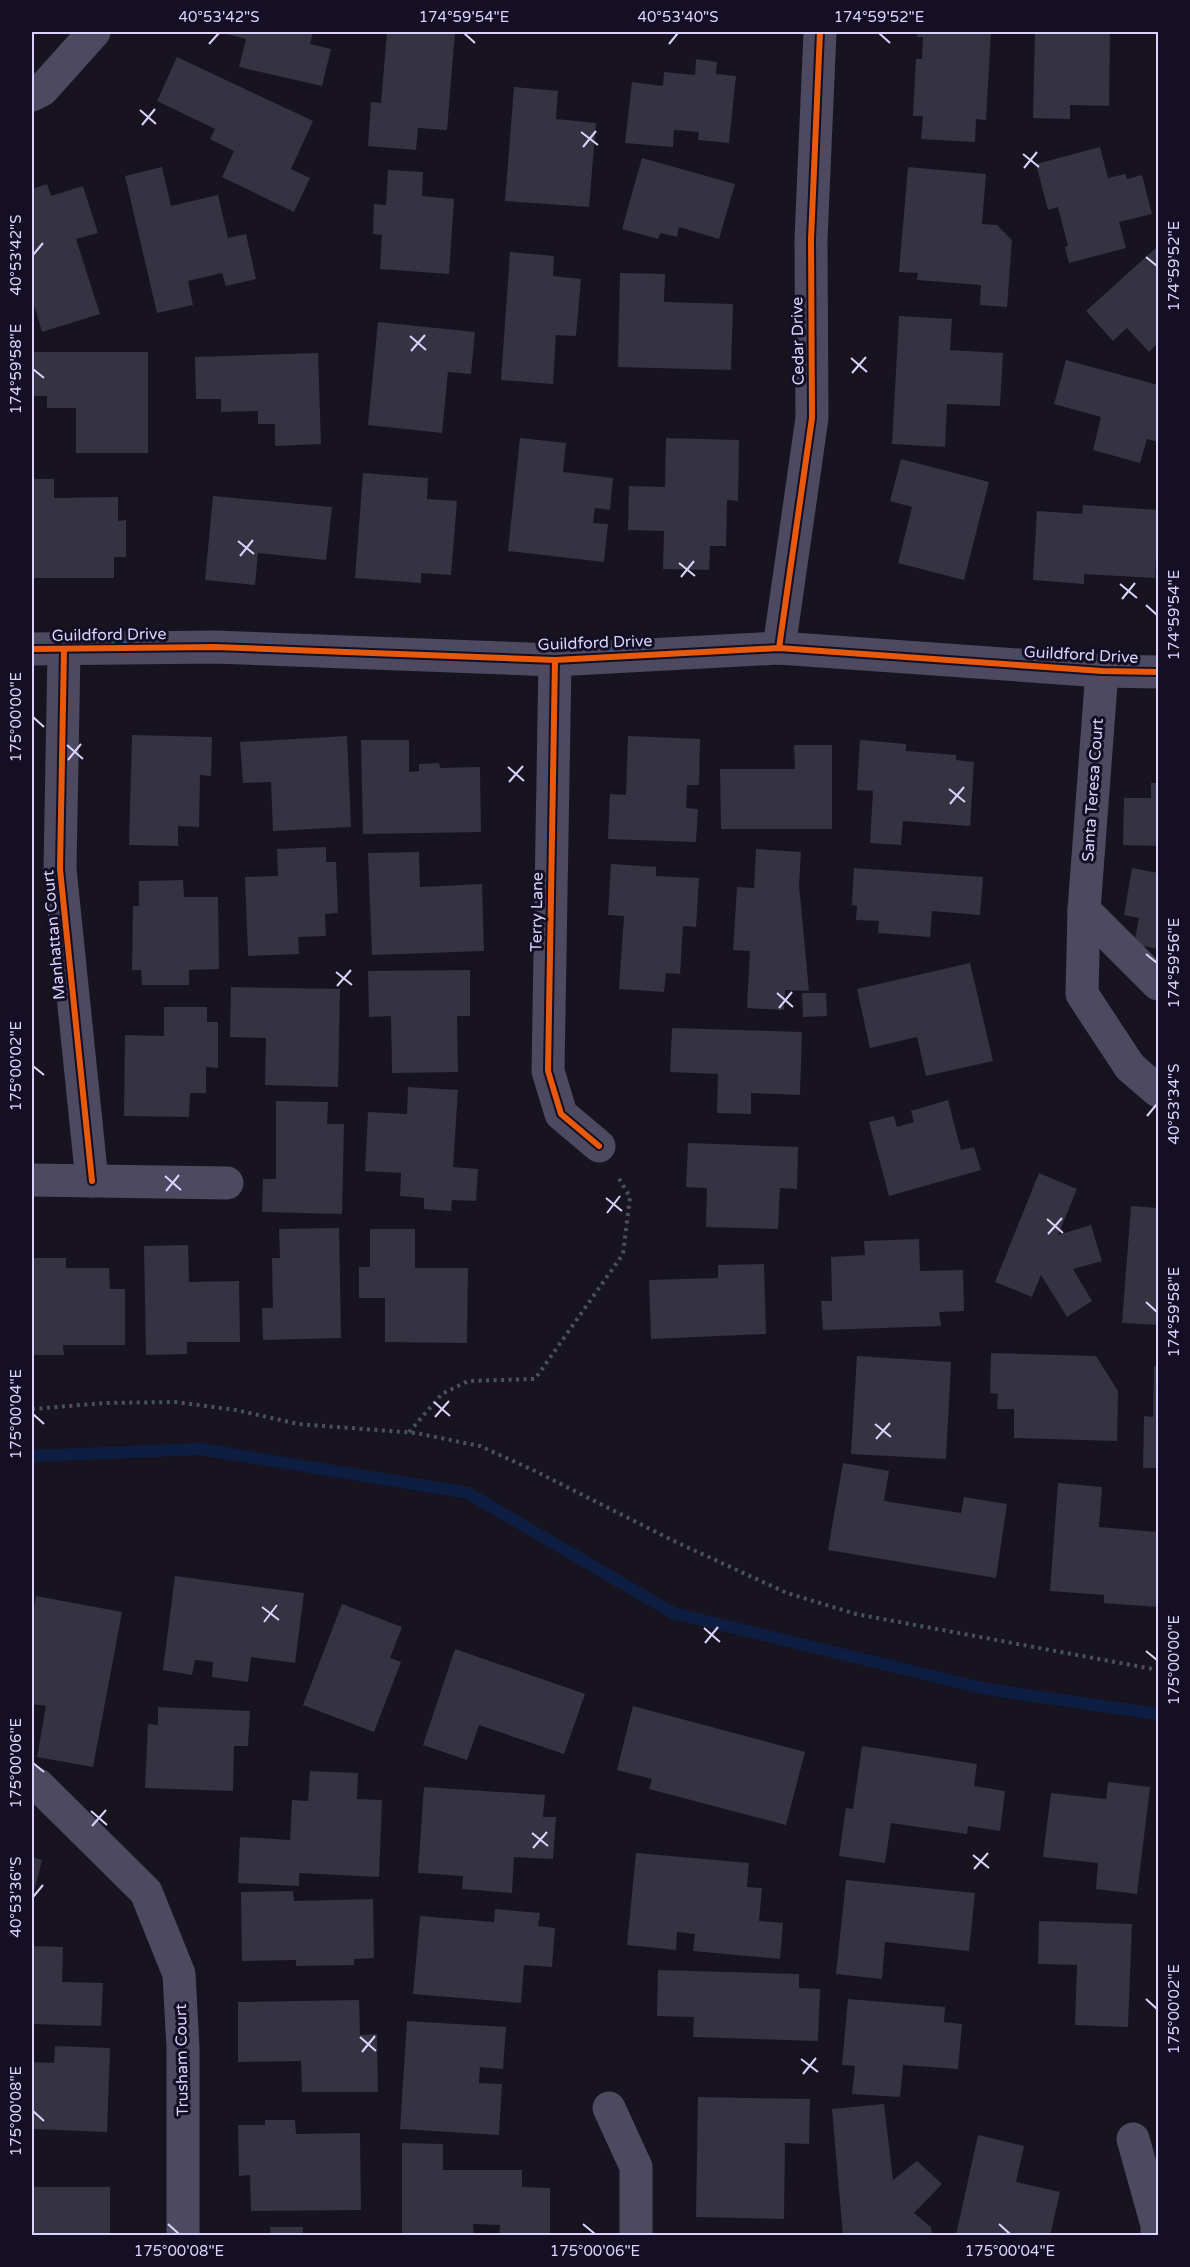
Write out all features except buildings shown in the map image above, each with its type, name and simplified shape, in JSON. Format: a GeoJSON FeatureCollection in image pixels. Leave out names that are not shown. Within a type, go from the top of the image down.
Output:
{"type":"FeatureCollection","features":[{"type":"Feature","properties":{"kind":"street"},"geometry":{"type":"LineString","coordinates":[[32,95],[42,90],[94,32]]}},
{"type":"Feature","properties":{"kind":"street","name":"Cedar Drive"},"geometry":{"type":"LineString","coordinates":[[778,648],[812,418],[811,239],[820,32]]}},
{"type":"Feature","properties":{"kind":"street","name":"Guildford Drive"},"geometry":{"type":"LineString","coordinates":[[32,650],[215,647],[555,660],[778,648],[1102,671],[1158,672]]}},
{"type":"Feature","properties":{"kind":"street","name":"Manhattan Court"},"geometry":{"type":"LineString","coordinates":[[64,650],[46,868],[92,1180]]}},
{"type":"Feature","properties":{"kind":"street","name":"Terry Lane"},"geometry":{"type":"LineString","coordinates":[[555,660],[548,1071],[561,1114],[599,1146]]}},
{"type":"Feature","properties":{"kind":"street","name":"Santa Teresa Court"},"geometry":{"type":"LineString","coordinates":[[1102,671],[1083,910],[1082,994],[1130,1067],[1158,1091]]}},
{"type":"Feature","properties":{"kind":"street"},"geometry":{"type":"LineString","coordinates":[[1083,910],[1158,984]]}},
{"type":"Feature","properties":{"kind":"street"},"geometry":{"type":"LineString","coordinates":[[32,1180],[227,1183]]}},
{"type":"Feature","properties":{"kind":"street","name":"Trusham Court"},"geometry":{"type":"LineString","coordinates":[[32,1782],[38,1785],[146,1892],[179,1974],[183,2048],[183,2235]]}},
{"type":"Feature","properties":{"kind":"street"},"geometry":{"type":"LineString","coordinates":[[609,2108],[636,2167],[636,2235]]}},
{"type":"Feature","properties":{"kind":"street"},"geometry":{"type":"LineString","coordinates":[[1133,2139],[1157,2225],[1157,2235]]}},
{"type":"Feature","properties":{"kind":"path"},"geometry":{"type":"LineString","coordinates":[[409,1432],[442,1394],[468,1381],[535,1379],[623,1254],[630,1197],[599,1146]]}},
{"type":"Feature","properties":{"kind":"path"},"geometry":{"type":"LineString","coordinates":[[32,1408],[105,1403],[176,1402],[236,1410],[297,1424],[409,1432],[469,1444],[489,1450],[535,1471],[678,1543],[787,1593],[856,1614],[1158,1670]]}},
{"type":"Feature","properties":{"kind":"waterway"},"geometry":{"type":"LineString","coordinates":[[32,1456],[201,1449],[468,1493],[673,1613],[986,1689],[1158,1714]]}},
{"type":"Feature","properties":{"kind":"cycle path"},"geometry":{"type":"LineString","coordinates":[[779,648],[812,418],[811,239],[820,32]]}},
{"type":"Feature","properties":{"kind":"cycle path"},"geometry":{"type":"LineString","coordinates":[[32,649],[215,647],[555,660],[779,648],[1102,671],[1158,672]]}},
{"type":"Feature","properties":{"kind":"cycle path"},"geometry":{"type":"LineString","coordinates":[[64,650],[60,869],[92,1181]]}},
{"type":"Feature","properties":{"kind":"cycle path"},"geometry":{"type":"LineString","coordinates":[[555,660],[548,1071],[561,1114],[599,1146]]}}]}
